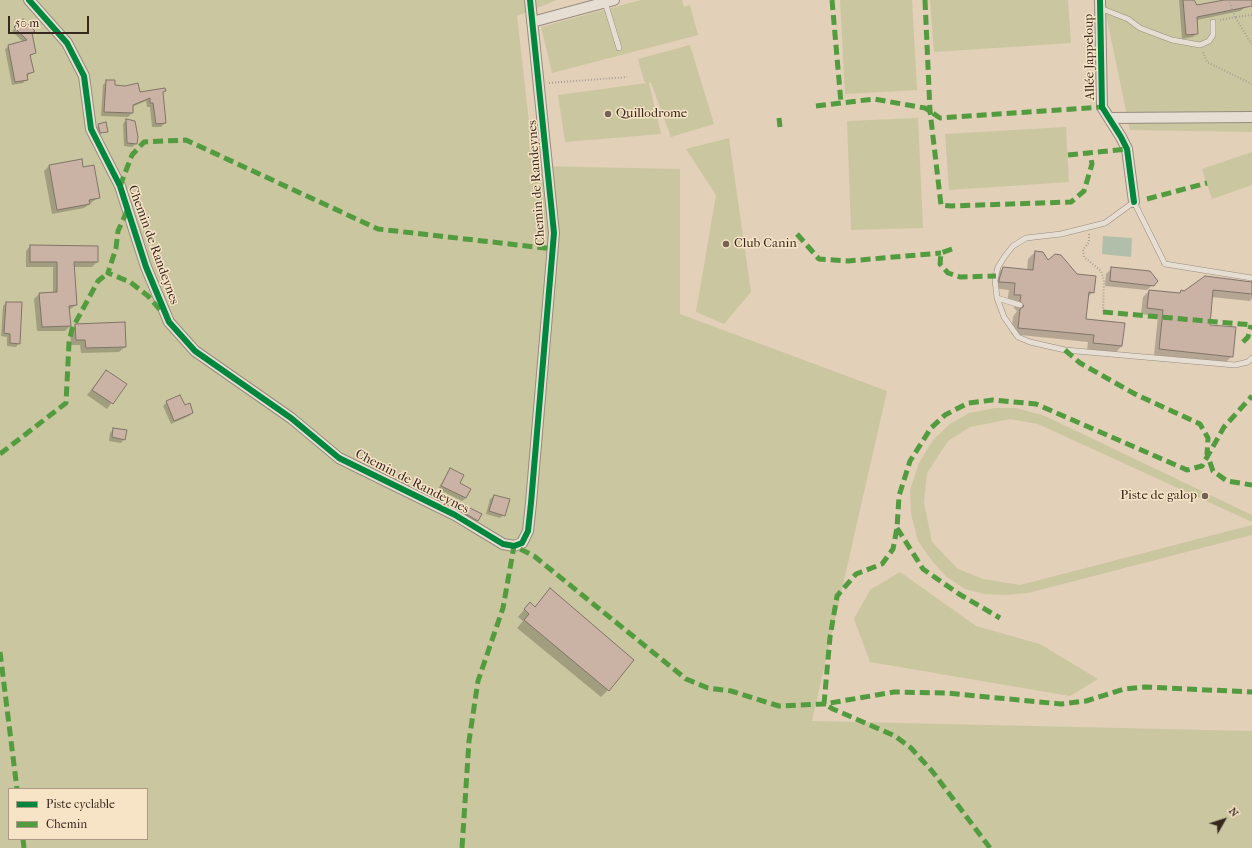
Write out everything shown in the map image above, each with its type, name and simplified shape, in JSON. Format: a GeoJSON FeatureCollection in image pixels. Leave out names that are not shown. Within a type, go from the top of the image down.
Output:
{"type":"FeatureCollection","features":[{"type":"Feature","properties":{"kind":"street","name":"Chemin de Randeynes"},"geometry":{"type":"LineString","coordinates":[[29,0],[67,43],[84,76],[91,129],[120,186],[146,267],[170,322],[195,351],[291,418],[339,458],[455,515],[503,544],[514,546],[522,543],[528,531],[530,517],[554,233],[540,82],[530,0]]}},
{"type":"Feature","properties":{"kind":"street"},"geometry":{"type":"LineString","coordinates":[[532,22],[609,1]]}},
{"type":"Feature","properties":{"kind":"street","name":"Allée Jappeloup"},"geometry":{"type":"LineString","coordinates":[[1100,4],[1102,107],[1122,137],[1127,149],[1134,202]]}},
{"type":"Feature","properties":{"kind":"street"},"geometry":{"type":"LineString","coordinates":[[1109,118],[1252,117]]}},
{"type":"Feature","properties":{"kind":"lane"},"geometry":{"type":"LineString","coordinates":[[609,1],[619,48]]}},
{"type":"Feature","properties":{"kind":"lane"},"geometry":{"type":"LineString","coordinates":[[1100,4],[1128,19],[1140,28],[1172,40],[1200,45],[1209,41],[1213,35],[1213,22]]}},
{"type":"Feature","properties":{"kind":"lane"},"geometry":{"type":"LineString","coordinates":[[1252,278],[1166,264],[1134,202],[1105,223],[1061,234],[1026,238],[1013,246],[998,267],[995,280],[998,298],[1004,316],[1018,337],[1044,346],[1065,350],[1235,365],[1248,362],[1252,358]]}},
{"type":"Feature","properties":{"kind":"lane"},"geometry":{"type":"LineString","coordinates":[[998,298],[1020,305]]}},
{"type":"Feature","properties":{"kind":"path"},"geometry":{"type":"LineString","coordinates":[[1229,0],[1235,17],[1252,45]]}},
{"type":"Feature","properties":{"kind":"path"},"geometry":{"type":"LineString","coordinates":[[1213,22],[1252,15]]}},
{"type":"Feature","properties":{"kind":"path"},"geometry":{"type":"LineString","coordinates":[[1200,45],[1207,62],[1252,84]]}},
{"type":"Feature","properties":{"kind":"path"},"geometry":{"type":"LineString","coordinates":[[540,82],[553,83],[627,77]]}},
{"type":"Feature","properties":{"kind":"path"},"geometry":{"type":"LineString","coordinates":[[1089,227],[1089,242],[1083,250],[1084,257],[1102,270],[1104,280],[1103,312]]}},
{"type":"Feature","properties":{"kind":"shaded area"},"geometry":{"type":"Polygon","coordinates":[[[0,0],[557,0],[517,16],[534,166],[680,169],[680,314],[887,391],[812,721],[1252,731],[1252,848],[0,848],[0,0]]]}},
{"type":"Feature","properties":{"kind":"shaded area"},"geometry":{"type":"Polygon","coordinates":[[[641,0],[682,0],[684,7],[690,5],[698,35],[552,73],[541,27],[641,0]]]}},
{"type":"Feature","properties":{"kind":"shaded area"},"geometry":{"type":"Polygon","coordinates":[[[840,0],[912,0],[917,90],[845,94],[840,0]]]}},
{"type":"Feature","properties":{"kind":"shaded area"},"geometry":{"type":"Polygon","coordinates":[[[930,0],[1068,0],[1071,43],[934,52],[930,0]]]}},
{"type":"Feature","properties":{"kind":"shaded area"},"geometry":{"type":"Polygon","coordinates":[[[1103,0],[1252,0],[1252,132],[1130,130],[1103,0]]]}},
{"type":"Feature","properties":{"kind":"shaded area"},"geometry":{"type":"Polygon","coordinates":[[[690,45],[714,124],[671,137],[651,83],[649,83],[661,134],[565,142],[558,95],[647,83],[644,81],[638,59],[690,45]]]}},
{"type":"Feature","properties":{"kind":"shaded area"},"geometry":{"type":"Polygon","coordinates":[[[918,118],[923,228],[851,230],[847,121],[918,118]]]}},
{"type":"Feature","properties":{"kind":"shaded area"},"geometry":{"type":"Polygon","coordinates":[[[1066,127],[1069,182],[949,190],[945,134],[1066,127]]]}},
{"type":"Feature","properties":{"kind":"shaded area","name":"Club Canin"},"geometry":{"type":"Polygon","coordinates":[[[729,138],[751,292],[724,324],[696,312],[716,195],[686,149],[729,138]]]}},
{"type":"Feature","properties":{"kind":"shaded area"},"geometry":{"type":"Polygon","coordinates":[[[1252,152],[1252,185],[1212,199],[1202,169],[1252,152]]]}},
{"type":"Feature","properties":{"kind":"shaded area"},"geometry":{"type":"Polygon","coordinates":[[[1103,236],[1132,238],[1131,257],[1102,254],[1103,236]]]}},
{"type":"Feature","properties":{"kind":"shaded area","name":"Piste de galop"},"geometry":{"type":"Polygon","coordinates":[[[995,408],[1016,408],[1045,416],[1252,515],[1252,522],[1038,424],[1010,419],[970,427],[948,441],[927,473],[924,503],[932,542],[958,569],[983,579],[1020,585],[1252,525],[1252,535],[1028,593],[1006,595],[984,594],[965,589],[947,577],[932,561],[918,541],[911,514],[910,490],[919,463],[933,440],[950,424],[969,413],[995,408]]]}},
{"type":"Feature","properties":{"kind":"shaded area"},"geometry":{"type":"Polygon","coordinates":[[[900,572],[976,626],[1040,644],[1098,679],[1070,696],[870,662],[854,619],[870,590],[900,572]]]}},
{"type":"Feature","properties":{"kind":"building"},"geometry":{"type":"Polygon","coordinates":[[[1183,0],[1194,0],[1197,5],[1224,0],[1252,0],[1252,6],[1197,17],[1198,34],[1186,35],[1183,0]]]}},
{"type":"Feature","properties":{"kind":"building"},"geometry":{"type":"Polygon","coordinates":[[[23,19],[35,31],[32,33],[36,53],[30,55],[34,72],[27,74],[28,80],[15,82],[8,45],[27,40],[14,27],[23,19]]]}},
{"type":"Feature","properties":{"kind":"building"},"geometry":{"type":"Polygon","coordinates":[[[106,80],[115,80],[115,85],[125,86],[138,83],[140,92],[165,88],[166,91],[163,92],[166,123],[156,124],[153,103],[150,103],[150,98],[133,105],[133,113],[104,112],[106,80]]]}},
{"type":"Feature","properties":{"kind":"building"},"geometry":{"type":"Polygon","coordinates":[[[126,119],[135,121],[138,137],[137,144],[127,143],[126,119]]]}},
{"type":"Feature","properties":{"kind":"building"},"geometry":{"type":"Polygon","coordinates":[[[106,122],[108,132],[100,133],[98,124],[106,122]]]}},
{"type":"Feature","properties":{"kind":"building"},"geometry":{"type":"Polygon","coordinates":[[[82,159],[83,167],[94,165],[100,198],[89,200],[90,204],[57,210],[49,165],[82,159]]]}},
{"type":"Feature","properties":{"kind":"building"},"geometry":{"type":"Polygon","coordinates":[[[30,245],[98,246],[98,262],[74,262],[77,305],[69,306],[71,326],[42,327],[39,293],[57,292],[57,262],[30,262],[30,245]]]}},
{"type":"Feature","properties":{"kind":"building"},"geometry":{"type":"Polygon","coordinates":[[[1035,251],[1043,252],[1048,260],[1055,254],[1061,255],[1077,274],[1096,276],[1094,293],[1089,292],[1086,319],[1125,323],[1122,346],[1093,343],[1094,335],[1018,328],[1020,309],[1024,306],[1020,301],[1021,295],[1014,295],[1015,283],[999,282],[999,280],[1003,267],[1033,270],[1035,251]]]}},
{"type":"Feature","properties":{"kind":"building"},"geometry":{"type":"Polygon","coordinates":[[[1111,267],[1150,271],[1158,281],[1154,286],[1110,281],[1111,267]]]}},
{"type":"Feature","properties":{"kind":"building"},"geometry":{"type":"Polygon","coordinates":[[[1205,276],[1252,282],[1252,294],[1213,290],[1210,325],[1236,327],[1233,357],[1159,349],[1163,310],[1147,308],[1149,290],[1180,293],[1181,290],[1184,291],[1205,276]]]}},
{"type":"Feature","properties":{"kind":"building"},"geometry":{"type":"Polygon","coordinates":[[[6,302],[22,302],[20,344],[10,343],[10,334],[4,333],[6,302]]]}},
{"type":"Feature","properties":{"kind":"building"},"geometry":{"type":"Polygon","coordinates":[[[125,322],[126,347],[86,348],[85,340],[76,340],[75,324],[125,322]]]}},
{"type":"Feature","properties":{"kind":"building"},"geometry":{"type":"Polygon","coordinates":[[[106,370],[127,384],[113,404],[92,390],[106,370]]]}},
{"type":"Feature","properties":{"kind":"building"},"geometry":{"type":"Polygon","coordinates":[[[180,395],[185,405],[190,403],[193,413],[174,421],[166,401],[180,395]]]}},
{"type":"Feature","properties":{"kind":"building"},"geometry":{"type":"Polygon","coordinates":[[[113,428],[127,430],[125,440],[112,437],[113,428]]]}},
{"type":"Feature","properties":{"kind":"building"},"geometry":{"type":"Polygon","coordinates":[[[450,468],[464,475],[460,483],[471,489],[466,498],[441,486],[450,468]]]}},
{"type":"Feature","properties":{"kind":"building"},"geometry":{"type":"Polygon","coordinates":[[[494,495],[510,499],[505,516],[489,511],[494,495]]]}},
{"type":"Feature","properties":{"kind":"building"},"geometry":{"type":"Polygon","coordinates":[[[464,505],[482,514],[478,521],[461,511],[464,505]]]}},
{"type":"Feature","properties":{"kind":"building"},"geometry":{"type":"Polygon","coordinates":[[[550,588],[634,660],[609,691],[524,620],[529,614],[524,609],[530,602],[535,607],[550,588]]]}},
{"type":"Feature","properties":{"kind":"marked path"},"geometry":{"type":"LineString","coordinates":[[832,0],[841,103]]}},
{"type":"Feature","properties":{"kind":"marked path"},"geometry":{"type":"LineString","coordinates":[[925,0],[930,111],[941,205],[951,206],[1071,202],[1084,191],[1092,164],[1090,153]]}},
{"type":"Feature","properties":{"kind":"marked path"},"geometry":{"type":"LineString","coordinates":[[816,106],[874,99],[925,108],[940,118],[1102,107]]}},
{"type":"Feature","properties":{"kind":"marked path"},"geometry":{"type":"LineString","coordinates":[[779,118],[780,127]]}},
{"type":"Feature","properties":{"kind":"marked path"},"geometry":{"type":"LineString","coordinates":[[120,186],[132,155],[144,142],[186,140],[378,229],[553,249]]}},
{"type":"Feature","properties":{"kind":"marked path"},"geometry":{"type":"LineString","coordinates":[[1068,155],[1127,149]]}},
{"type":"Feature","properties":{"kind":"marked path"},"geometry":{"type":"LineString","coordinates":[[1147,199],[1207,183]]}},
{"type":"Feature","properties":{"kind":"marked path"},"geometry":{"type":"LineString","coordinates":[[127,211],[118,231],[116,248],[108,273],[130,282],[148,296],[161,311]]}},
{"type":"Feature","properties":{"kind":"marked path"},"geometry":{"type":"LineString","coordinates":[[797,234],[819,259],[848,261],[941,253]]}},
{"type":"Feature","properties":{"kind":"marked path"},"geometry":{"type":"LineString","coordinates":[[952,249],[941,253],[940,264],[948,273],[960,277],[996,276]]}},
{"type":"Feature","properties":{"kind":"marked path"},"geometry":{"type":"LineString","coordinates":[[0,454],[66,403],[69,343],[72,329],[98,281],[108,273]]}},
{"type":"Feature","properties":{"kind":"marked path"},"geometry":{"type":"LineString","coordinates":[[1103,312],[1252,325]]}},
{"type":"Feature","properties":{"kind":"marked path"},"geometry":{"type":"LineString","coordinates":[[1243,342],[1248,337],[1251,325]]}},
{"type":"Feature","properties":{"kind":"marked path"},"geometry":{"type":"LineString","coordinates":[[1065,350],[1080,363],[1135,394],[1200,424],[1208,438],[1207,454],[1213,471],[1227,481],[1252,485]]}},
{"type":"Feature","properties":{"kind":"marked path"},"geometry":{"type":"LineString","coordinates":[[990,848],[932,771],[911,748],[895,736],[824,704],[830,637],[837,596],[856,574],[882,564],[893,549],[897,528],[899,496],[910,461],[931,428],[945,415],[968,403],[993,400],[1036,404],[1187,470],[1202,466],[1224,427],[1252,396]]}},
{"type":"Feature","properties":{"kind":"marked path"},"geometry":{"type":"LineString","coordinates":[[897,528],[923,569],[959,594],[1000,618]]}},
{"type":"Feature","properties":{"kind":"marked path"},"geometry":{"type":"LineString","coordinates":[[462,848],[469,741],[478,681],[503,608],[514,546],[534,556],[686,679],[708,688],[731,691],[779,706],[824,704],[894,692],[946,693],[1061,704],[1086,701],[1124,689],[1145,687],[1252,692]]}},
{"type":"Feature","properties":{"kind":"marked path"},"geometry":{"type":"LineString","coordinates":[[0,652],[17,788]]}},
{"type":"Feature","properties":{"kind":"marked path"},"geometry":{"type":"LineString","coordinates":[[23,840],[24,848]]}},
{"type":"Feature","properties":{"kind":"cycle path"},"geometry":{"type":"LineString","coordinates":[[29,0],[67,43],[84,76],[91,129],[120,186],[146,267],[169,322],[195,351],[291,418],[339,458],[455,515],[503,544],[514,546],[522,543],[528,531],[554,233],[530,0]]}},
{"type":"Feature","properties":{"kind":"cycle path"},"geometry":{"type":"LineString","coordinates":[[1100,0],[1102,107],[1127,149],[1134,202]]}},
{"type":"Feature","properties":{"kind":"place","name":"Quillodrome"},"geometry":{"type":"Point","coordinates":[608,114]}},
{"type":"Feature","properties":{"kind":"place","name":"Club Canin"},"geometry":{"type":"Point","coordinates":[726,244]}},
{"type":"Feature","properties":{"kind":"place","name":"Piste de galop"},"geometry":{"type":"Point","coordinates":[1205,496]}}]}
